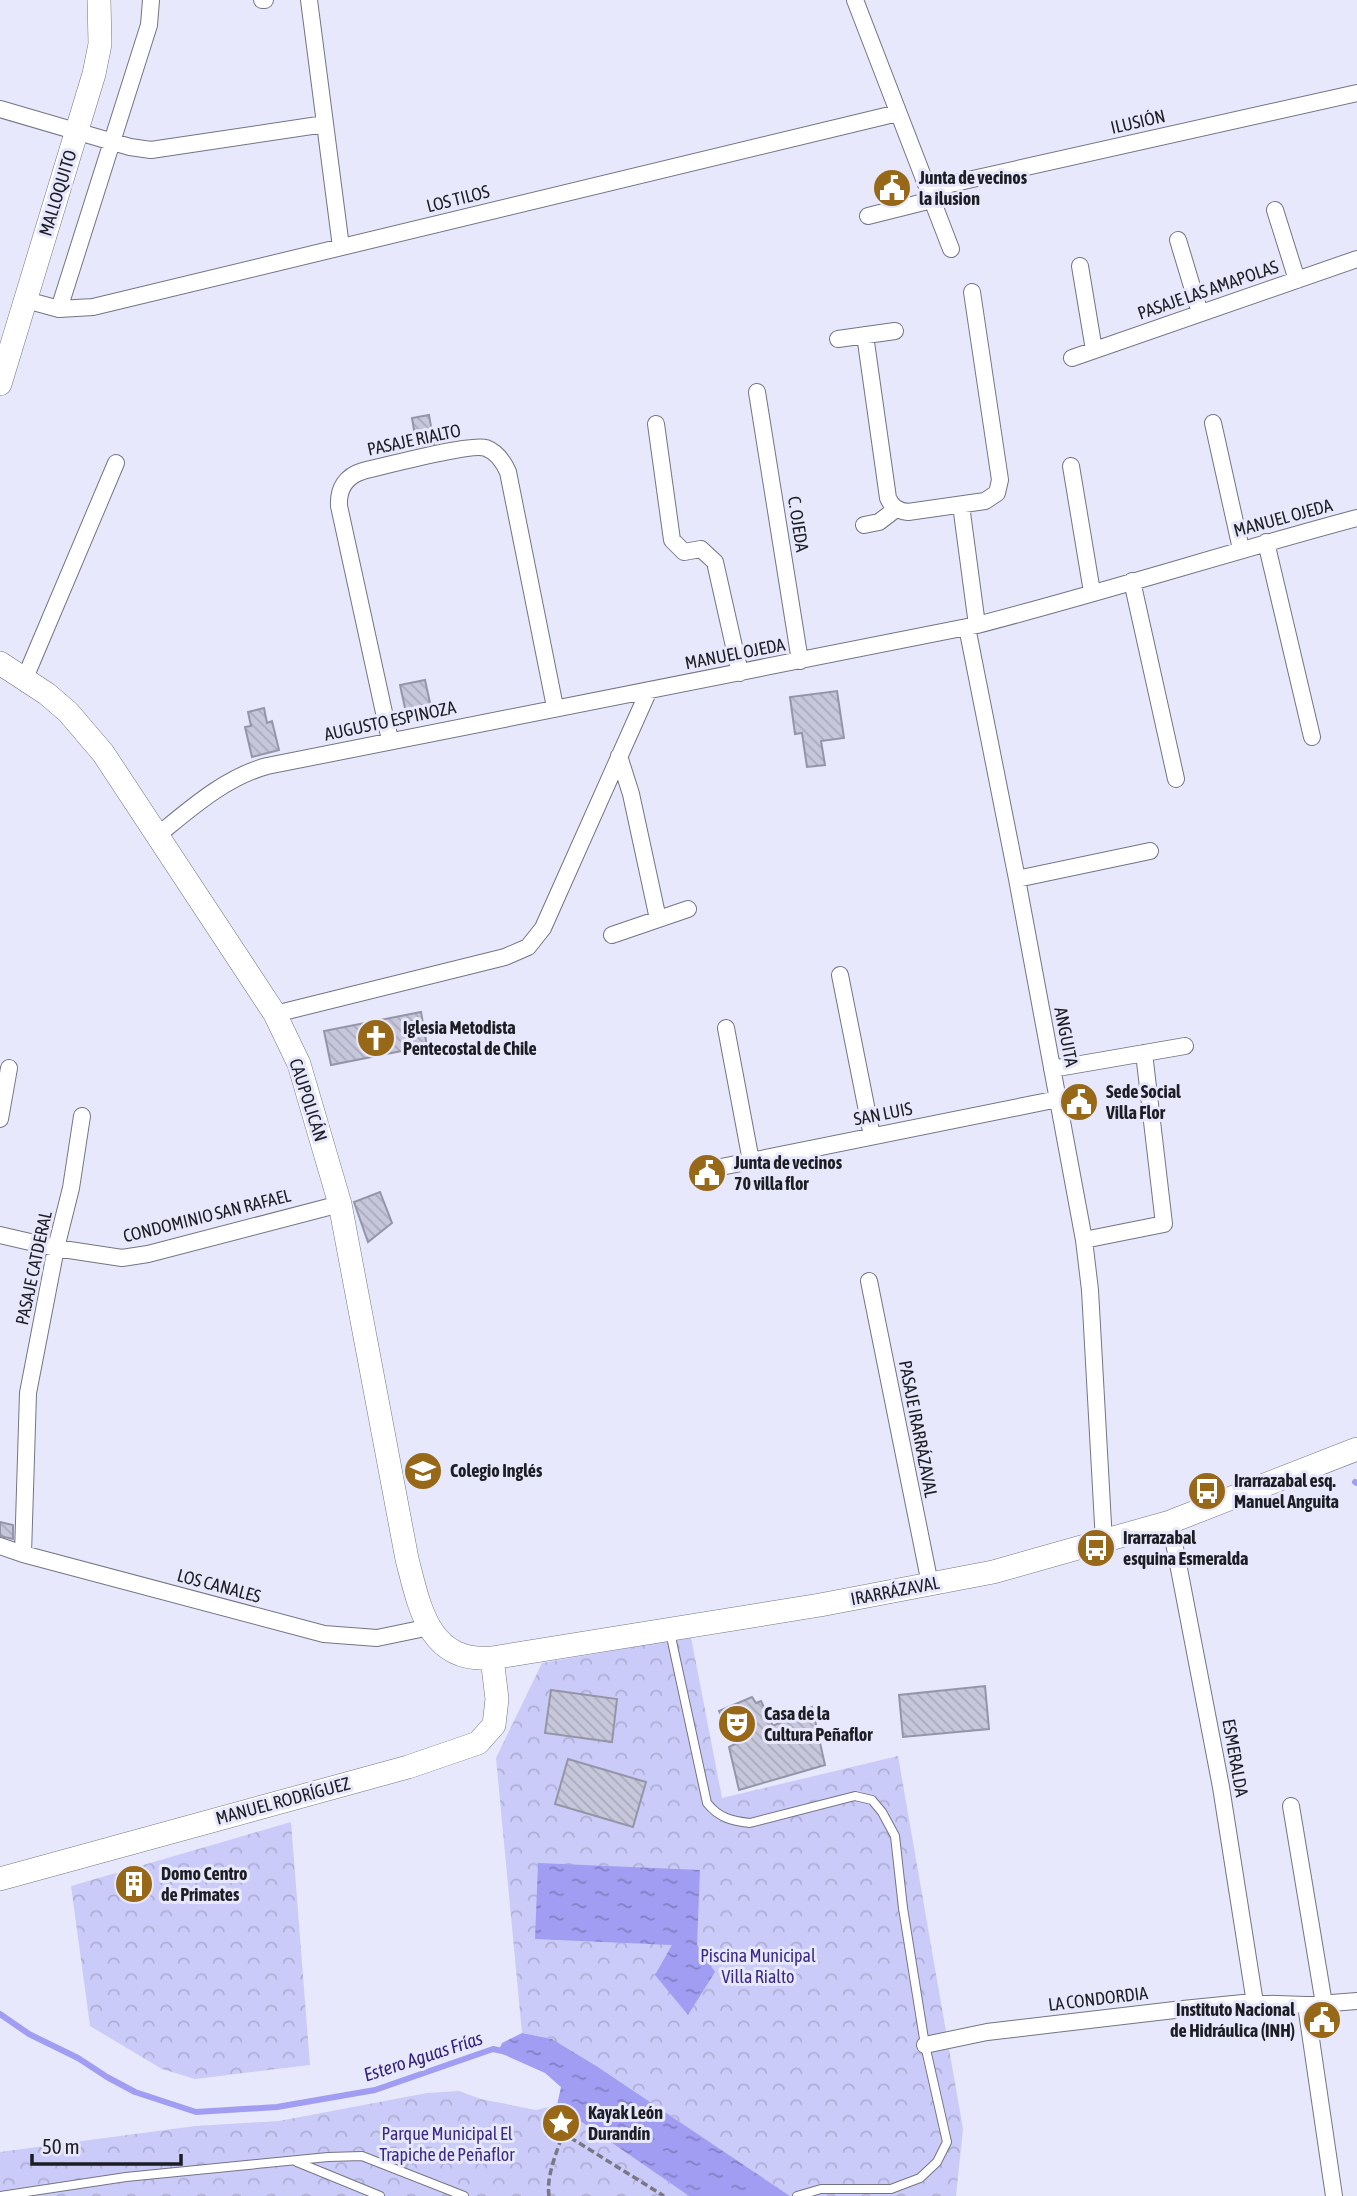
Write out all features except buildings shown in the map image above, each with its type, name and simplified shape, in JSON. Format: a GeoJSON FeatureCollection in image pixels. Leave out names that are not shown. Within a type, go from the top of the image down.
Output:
{"type":"FeatureCollection","features":[{"type":"Feature","properties":{"kind":"main road","name":"MALLOQUITO"},"geometry":{"type":"LineString","coordinates":[[0,384],[99,52],[99,0]]}},
{"type":"Feature","properties":{"kind":"main road","name":"CAUPOLICÁN"},"geometry":{"type":"LineString","coordinates":[[0,663],[47,694],[86,732],[158,835],[275,1014],[299,1065],[340,1204],[407,1559],[415,1592],[430,1627]]}},
{"type":"Feature","properties":{"kind":"main road","name":"IRARRÁZAVAL"},"geometry":{"type":"LineString","coordinates":[[430,1627],[441,1645],[457,1655],[477,1659],[492,1658],[993,1572],[1170,1522],[1357,1449]]}},
{"type":"Feature","properties":{"kind":"main road","name":"MANUEL RODRÍGUEZ"},"geometry":{"type":"LineString","coordinates":[[0,1879],[456,1752],[478,1742],[494,1725],[497,1699],[492,1658]]}},
{"type":"Feature","properties":{"kind":"street","name":"MALLOQUITO"},"geometry":{"type":"LineString","coordinates":[[59,309],[149,25],[151,0]]}},
{"type":"Feature","properties":{"kind":"street"},"geometry":{"type":"LineString","coordinates":[[310,0],[341,247]]}},
{"type":"Feature","properties":{"kind":"street"},"geometry":{"type":"LineString","coordinates":[[855,0],[951,249]]}},
{"type":"Feature","properties":{"kind":"street","name":"ILUSIÓN"},"geometry":{"type":"LineString","coordinates":[[868,216],[930,195],[1357,93]]}},
{"type":"Feature","properties":{"kind":"street"},"geometry":{"type":"LineString","coordinates":[[0,109],[141,149],[162,149],[325,124]]}},
{"type":"Feature","properties":{"kind":"street","name":"LOS TILOS"},"geometry":{"type":"LineString","coordinates":[[26,300],[59,309],[93,307],[898,113]]}},
{"type":"Feature","properties":{"kind":"street"},"geometry":{"type":"LineString","coordinates":[[1275,210],[1297,280]]}},
{"type":"Feature","properties":{"kind":"street"},"geometry":{"type":"LineString","coordinates":[[1178,240],[1200,313]]}},
{"type":"Feature","properties":{"kind":"street","name":"PASAJE LAS AMAPOLAS"},"geometry":{"type":"LineString","coordinates":[[1072,358],[1357,259]]}},
{"type":"Feature","properties":{"kind":"street"},"geometry":{"type":"LineString","coordinates":[[1080,266],[1094,350]]}},
{"type":"Feature","properties":{"kind":"street"},"geometry":{"type":"LineString","coordinates":[[865,335],[888,498],[896,509],[908,512],[991,498],[1000,487],[1000,480],[972,292]]}},
{"type":"Feature","properties":{"kind":"street"},"geometry":{"type":"LineString","coordinates":[[838,339],[895,331]]}},
{"type":"Feature","properties":{"kind":"street","name":"C. OJEDA"},"geometry":{"type":"LineString","coordinates":[[757,392],[800,661]]}},
{"type":"Feature","properties":{"kind":"street"},"geometry":{"type":"LineString","coordinates":[[1213,423],[1241,549]]}},
{"type":"Feature","properties":{"kind":"street"},"geometry":{"type":"LineString","coordinates":[[656,424],[672,540],[684,552],[702,549],[715,562],[740,673]]}},
{"type":"Feature","properties":{"kind":"street","name":"PASAJE RIALTO"},"geometry":{"type":"LineString","coordinates":[[390,740],[339,506],[340,490],[349,478],[363,471],[473,447],[492,451],[508,472],[555,707]]}},
{"type":"Feature","properties":{"kind":"street"},"geometry":{"type":"LineString","coordinates":[[25,678],[116,463]]}},
{"type":"Feature","properties":{"kind":"street"},"geometry":{"type":"LineString","coordinates":[[1071,466],[1093,593]]}},
{"type":"Feature","properties":{"kind":"street","name":"ANGUITA"},"geometry":{"type":"LineString","coordinates":[[961,505],[972,626],[1084,1240],[1090,1290],[1104,1542]]}},
{"type":"Feature","properties":{"kind":"street"},"geometry":{"type":"LineString","coordinates":[[864,525],[879,522],[896,509]]}},
{"type":"Feature","properties":{"kind":"street","name":"MANUEL OJEDA"},"geometry":{"type":"LineString","coordinates":[[649,690],[972,626],[1037,610],[1241,549],[1357,518]]}},
{"type":"Feature","properties":{"kind":"street"},"geometry":{"type":"LineString","coordinates":[[1266,542],[1312,737]]}},
{"type":"Feature","properties":{"kind":"street"},"geometry":{"type":"LineString","coordinates":[[1132,581],[1177,779]]}},
{"type":"Feature","properties":{"kind":"street"},"geometry":{"type":"LineString","coordinates":[[275,1014],[505,957],[528,947],[544,928],[649,690]]}},
{"type":"Feature","properties":{"kind":"street","name":"AUGUSTO ESPINOZA"},"geometry":{"type":"LineString","coordinates":[[158,835],[227,782],[253,769],[649,690]]}},
{"type":"Feature","properties":{"kind":"street"},"geometry":{"type":"LineString","coordinates":[[619,757],[631,794],[658,919]]}},
{"type":"Feature","properties":{"kind":"street"},"geometry":{"type":"LineString","coordinates":[[1017,879],[1150,851]]}},
{"type":"Feature","properties":{"kind":"street"},"geometry":{"type":"LineString","coordinates":[[611,935],[688,909]]}},
{"type":"Feature","properties":{"kind":"street"},"geometry":{"type":"LineString","coordinates":[[840,975],[872,1136]]}},
{"type":"Feature","properties":{"kind":"street"},"geometry":{"type":"LineString","coordinates":[[726,1028],[751,1161]]}},
{"type":"Feature","properties":{"kind":"street"},"geometry":{"type":"LineString","coordinates":[[1052,1069],[1185,1046]]}},
{"type":"Feature","properties":{"kind":"street"},"geometry":{"type":"LineString","coordinates":[[1084,1240],[1164,1224],[1144,1053]]}},
{"type":"Feature","properties":{"kind":"street"},"geometry":{"type":"LineString","coordinates":[[0,1119],[9,1068]]}},
{"type":"Feature","properties":{"kind":"street","name":"SAN LUIS"},"geometry":{"type":"LineString","coordinates":[[716,1168],[1058,1098]]}},
{"type":"Feature","properties":{"kind":"street","name":"PASAJE CATDERAL"},"geometry":{"type":"LineString","coordinates":[[23,1554],[28,1393],[56,1248],[71,1188],[82,1116]]}},
{"type":"Feature","properties":{"kind":"street","name":"CONDOMINIO SAN RAFAEL"},"geometry":{"type":"LineString","coordinates":[[0,1235],[56,1248],[122,1258],[148,1254],[340,1204]]}},
{"type":"Feature","properties":{"kind":"street","name":"PASAJE IRARRÁZAVAL"},"geometry":{"type":"LineString","coordinates":[[869,1282],[930,1584]]}},
{"type":"Feature","properties":{"kind":"street","name":"ESMERALDA"},"geometry":{"type":"LineString","coordinates":[[1170,1522],[1221,1787],[1255,2003]]}},
{"type":"Feature","properties":{"kind":"street","name":"LOS CANALES"},"geometry":{"type":"LineString","coordinates":[[0,1546],[324,1634],[377,1638],[430,1627]]}},
{"type":"Feature","properties":{"kind":"street"},"geometry":{"type":"LineString","coordinates":[[1291,1806],[1324,2004]]}},
{"type":"Feature","properties":{"kind":"street","name":"LA CONDORDIA"},"geometry":{"type":"LineString","coordinates":[[925,2045],[987,2032],[1183,2008],[1255,2003],[1306,2005],[1357,2001]]}},
{"type":"Feature","properties":{"kind":"street"},"geometry":{"type":"LineString","coordinates":[[1306,2005],[1334,2196]]}},
{"type":"Feature","properties":{"kind":"lane"},"geometry":{"type":"LineString","coordinates":[[670,1629],[707,1803],[715,1813],[733,1821],[750,1823],[821,1802],[855,1796],[872,1800],[895,1836],[902,1908],[925,2045],[947,2142],[937,2162],[920,2178],[891,2189],[821,2189],[797,2196]]}},
{"type":"Feature","properties":{"kind":"lane"},"geometry":{"type":"LineString","coordinates":[[0,2196],[126,2177],[362,2156],[464,2196]]}},
{"type":"Feature","properties":{"kind":"lane"},"geometry":{"type":"LineString","coordinates":[[294,2160],[380,2196]]}},
{"type":"Feature","properties":{"kind":"path"},"geometry":{"type":"LineString","coordinates":[[549,2196],[554,2160],[563,2133],[664,2196]]}},
{"type":"Feature","properties":{"kind":"green space","name":"Piscina Municipal Villa Rialto"},"geometry":{"type":"Polygon","coordinates":[[[691,1637],[722,1798],[898,1756],[963,2129],[956,2196],[790,2196],[552,2039],[522,2033],[496,1758],[542,1663],[691,1637]]]}},
{"type":"Feature","properties":{"kind":"green space"},"geometry":{"type":"Polygon","coordinates":[[[291,1822],[310,2065],[195,2079],[162,2069],[90,2026],[71,1886],[291,1822]]]}},
{"type":"Feature","properties":{"kind":"green space","name":"Parque Municipal El Trapiche de Peñaflor"},"geometry":{"type":"Polygon","coordinates":[[[459,2091],[481,2099],[536,2110],[557,2105],[689,2196],[0,2196],[0,2152],[195,2126],[279,2121],[427,2093],[459,2091]]]}},
{"type":"Feature","properties":{"kind":"water"},"geometry":{"type":"Polygon","coordinates":[[[538,1863],[700,1870],[697,1945],[715,1972],[688,2015],[655,1975],[672,1945],[535,1939],[538,1863]]]}},
{"type":"Feature","properties":{"kind":"water"},"geometry":{"type":"Polygon","coordinates":[[[522,2033],[552,2039],[790,2196],[689,2196],[557,2105],[561,2087],[545,2073],[498,2052],[502,2043],[522,2033]]]}},
{"type":"Feature","properties":{"kind":"waterway","name":"Estero Aguas Frías"},"geometry":{"type":"LineString","coordinates":[[0,2014],[29,2034],[78,2058],[135,2092],[196,2112],[277,2107],[375,2090],[493,2049],[507,2052]]}},
{"type":"Feature","properties":{"kind":"place","name":"Junta de vecinos la ilusion"},"geometry":{"type":"Point","coordinates":[892,188]}},
{"type":"Feature","properties":{"kind":"place","name":"Iglesia Metodista Pentecostal de Chile"},"geometry":{"type":"Point","coordinates":[376,1038]}},
{"type":"Feature","properties":{"kind":"place","name":"Sede Social Villa Flor"},"geometry":{"type":"Point","coordinates":[1079,1102]}},
{"type":"Feature","properties":{"kind":"place","name":"Junta de vecinos 70 villa flor"},"geometry":{"type":"Point","coordinates":[707,1173]}},
{"type":"Feature","properties":{"kind":"place","name":"Colegio Inglés"},"geometry":{"type":"Point","coordinates":[423,1471]}},
{"type":"Feature","properties":{"kind":"place","name":"Irarrazabal esq. Manuel Anguita"},"geometry":{"type":"Point","coordinates":[1207,1491]}},
{"type":"Feature","properties":{"kind":"place","name":"Irarrazabal esquina Esmeralda"},"geometry":{"type":"Point","coordinates":[1096,1548]}},
{"type":"Feature","properties":{"kind":"place","name":"Casa de la Cultura Peñaflor"},"geometry":{"type":"Point","coordinates":[737,1724]}},
{"type":"Feature","properties":{"kind":"place","name":"Domo Centro de Primates"},"geometry":{"type":"Point","coordinates":[134,1884]}},
{"type":"Feature","properties":{"kind":"place","name":"Instituto Nacional de Hidráulica (INH)"},"geometry":{"type":"Point","coordinates":[1322,2020]}},
{"type":"Feature","properties":{"kind":"place","name":"Kayak León Durandín"},"geometry":{"type":"Point","coordinates":[561,2123]}}]}
